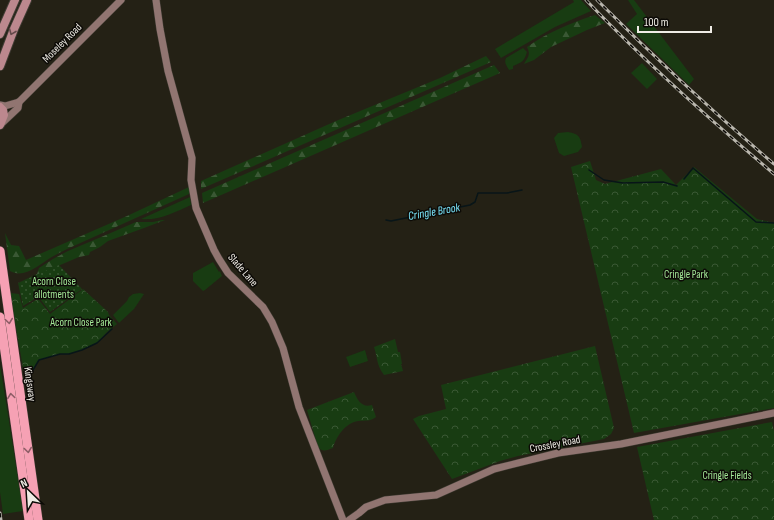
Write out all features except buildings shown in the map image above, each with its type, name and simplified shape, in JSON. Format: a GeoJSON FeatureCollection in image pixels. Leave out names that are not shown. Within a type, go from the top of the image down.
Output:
{"type":"FeatureCollection","features":[{"type":"Feature","properties":{"kind":"highway","name":"Kingsway"},"geometry":{"type":"LineString","coordinates":[[0,252],[38,520]]}},
{"type":"Feature","properties":{"kind":"highway","name":"Kingsway"},"geometry":{"type":"LineString","coordinates":[[0,318],[29,520]]}},
{"type":"Feature","properties":{"kind":"main road"},"geometry":{"type":"LineString","coordinates":[[0,34],[16,0]]}},
{"type":"Feature","properties":{"kind":"main road"},"geometry":{"type":"LineString","coordinates":[[0,66],[27,0]]}},
{"type":"Feature","properties":{"kind":"main road"},"geometry":{"type":"LineString","coordinates":[[0,106],[4,113],[4,118],[0,125]]}},
{"type":"Feature","properties":{"kind":"street","name":"Moseley Road"},"geometry":{"type":"LineString","coordinates":[[0,125],[18,108],[19,102],[120,0]]}},
{"type":"Feature","properties":{"kind":"street","name":"Slade Lane"},"geometry":{"type":"LineString","coordinates":[[156,0],[168,71],[192,158],[191,180],[195,205],[214,250],[228,273],[263,307],[272,322],[283,348],[299,407],[343,520]]}},
{"type":"Feature","properties":{"kind":"street"},"geometry":{"type":"LineString","coordinates":[[0,106],[19,102]]}},
{"type":"Feature","properties":{"kind":"street","name":"Crossley Road"},"geometry":{"type":"LineString","coordinates":[[349,520],[359,514],[366,507],[385,500],[436,496],[494,469],[558,454],[621,444],[774,413]]}},
{"type":"Feature","properties":{"kind":"green space"},"geometry":{"type":"Polygon","coordinates":[[[573,0],[581,0],[591,11],[555,27],[501,58],[495,49],[574,2],[573,0]]]}},
{"type":"Feature","properties":{"kind":"green space"},"geometry":{"type":"Polygon","coordinates":[[[628,0],[634,0],[694,79],[689,85],[626,24],[637,14],[628,0]]]}},
{"type":"Feature","properties":{"kind":"green space"},"geometry":{"type":"Polygon","coordinates":[[[595,15],[605,23],[551,47],[534,60],[524,64],[529,54],[527,47],[560,28],[595,15]]]}},
{"type":"Feature","properties":{"kind":"green space"},"geometry":{"type":"Polygon","coordinates":[[[523,48],[527,52],[524,60],[513,66],[513,69],[509,70],[505,63],[506,58],[523,48]]]}},
{"type":"Feature","properties":{"kind":"green space"},"geometry":{"type":"Polygon","coordinates":[[[486,56],[491,62],[201,189],[201,181],[336,121],[440,78],[486,56]]]}},
{"type":"Feature","properties":{"kind":"green space"},"geometry":{"type":"Polygon","coordinates":[[[642,63],[657,79],[647,89],[631,73],[642,63]]]}},
{"type":"Feature","properties":{"kind":"green space"},"geometry":{"type":"Polygon","coordinates":[[[494,65],[500,73],[203,203],[202,193],[494,65]]]}},
{"type":"Feature","properties":{"kind":"green space"},"geometry":{"type":"Polygon","coordinates":[[[568,132],[578,136],[581,140],[582,147],[578,152],[564,156],[559,153],[554,138],[558,133],[568,132]]]}},
{"type":"Feature","properties":{"kind":"green space","name":"Cringle Park"},"geometry":{"type":"Polygon","coordinates":[[[590,161],[596,180],[605,184],[661,169],[676,185],[694,167],[757,219],[774,223],[774,408],[634,433],[571,167],[590,161]]]}},
{"type":"Feature","properties":{"kind":"green space"},"geometry":{"type":"Polygon","coordinates":[[[189,187],[189,194],[67,249],[31,270],[21,273],[10,271],[5,233],[11,245],[19,246],[26,260],[189,187]]]}},
{"type":"Feature","properties":{"kind":"green space"},"geometry":{"type":"Polygon","coordinates":[[[190,197],[191,205],[154,219],[141,219],[190,197]]]}},
{"type":"Feature","properties":{"kind":"green space"},"geometry":{"type":"Polygon","coordinates":[[[165,220],[108,241],[90,252],[89,255],[79,257],[18,283],[37,274],[39,268],[68,251],[136,222],[153,222],[165,220]]]}},
{"type":"Feature","properties":{"kind":"green space"},"geometry":{"type":"Polygon","coordinates":[[[213,262],[222,276],[203,291],[193,281],[193,273],[213,262]]]}},
{"type":"Feature","properties":{"kind":"green space","name":"Acorn Close allotments"},"geometry":{"type":"Polygon","coordinates":[[[59,265],[82,289],[50,312],[40,299],[36,298],[23,306],[18,283],[59,265]]]}},
{"type":"Feature","properties":{"kind":"green space","name":"Acorn Close Park"},"geometry":{"type":"Polygon","coordinates":[[[83,289],[108,312],[117,324],[97,343],[82,350],[39,360],[30,375],[25,379],[10,293],[19,294],[23,308],[36,300],[39,300],[50,314],[83,289]]]}},
{"type":"Feature","properties":{"kind":"green space"},"geometry":{"type":"Polygon","coordinates":[[[133,294],[144,294],[134,309],[119,323],[113,315],[129,297],[133,294]]]}},
{"type":"Feature","properties":{"kind":"green space"},"geometry":{"type":"Polygon","coordinates":[[[395,339],[398,352],[400,352],[403,371],[384,375],[378,364],[374,347],[395,339]]]}},
{"type":"Feature","properties":{"kind":"green space"},"geometry":{"type":"Polygon","coordinates":[[[595,346],[614,428],[611,434],[604,439],[518,456],[500,461],[452,479],[413,419],[446,409],[441,385],[595,346]]]}},
{"type":"Feature","properties":{"kind":"green space"},"geometry":{"type":"Polygon","coordinates":[[[365,350],[368,361],[350,367],[346,357],[365,350]]]}},
{"type":"Feature","properties":{"kind":"green space"},"geometry":{"type":"Polygon","coordinates":[[[0,364],[23,511],[3,514],[0,492],[0,364]]]}},
{"type":"Feature","properties":{"kind":"green space"},"geometry":{"type":"Polygon","coordinates":[[[354,392],[363,405],[372,405],[376,417],[370,420],[353,422],[342,431],[336,439],[333,448],[322,450],[318,447],[307,410],[354,392]]]}},
{"type":"Feature","properties":{"kind":"green space","name":"Cringle Fields"},"geometry":{"type":"Polygon","coordinates":[[[772,422],[774,431],[774,520],[654,520],[637,447],[772,422]]]}},
{"type":"Feature","properties":{"kind":"waterway"},"geometry":{"type":"LineString","coordinates":[[684,179],[693,168],[756,222],[774,223]]}},
{"type":"Feature","properties":{"kind":"waterway","name":"Cringle Brook"},"geometry":{"type":"LineString","coordinates":[[589,170],[604,180],[623,183],[663,182],[677,186]]}},
{"type":"Feature","properties":{"kind":"waterway","name":"Cringle Brook"},"geometry":{"type":"LineString","coordinates":[[386,220],[391,221],[470,205],[475,202],[478,193],[507,193],[522,190]]}},
{"type":"Feature","properties":{"kind":"waterway","name":"Cringle Brook"},"geometry":{"type":"LineString","coordinates":[[30,375],[39,360],[82,350],[97,343],[112,329]]}},
{"type":"Feature","properties":{"kind":"railway"},"geometry":{"type":"LineString","coordinates":[[586,0],[631,46],[678,90],[774,174]]}},
{"type":"Feature","properties":{"kind":"railway"},"geometry":{"type":"LineString","coordinates":[[597,0],[684,84],[774,164]]}},
{"type":"Feature","properties":{"kind":"railway"},"geometry":{"type":"LineString","coordinates":[[0,513],[1,520]]}}]}
